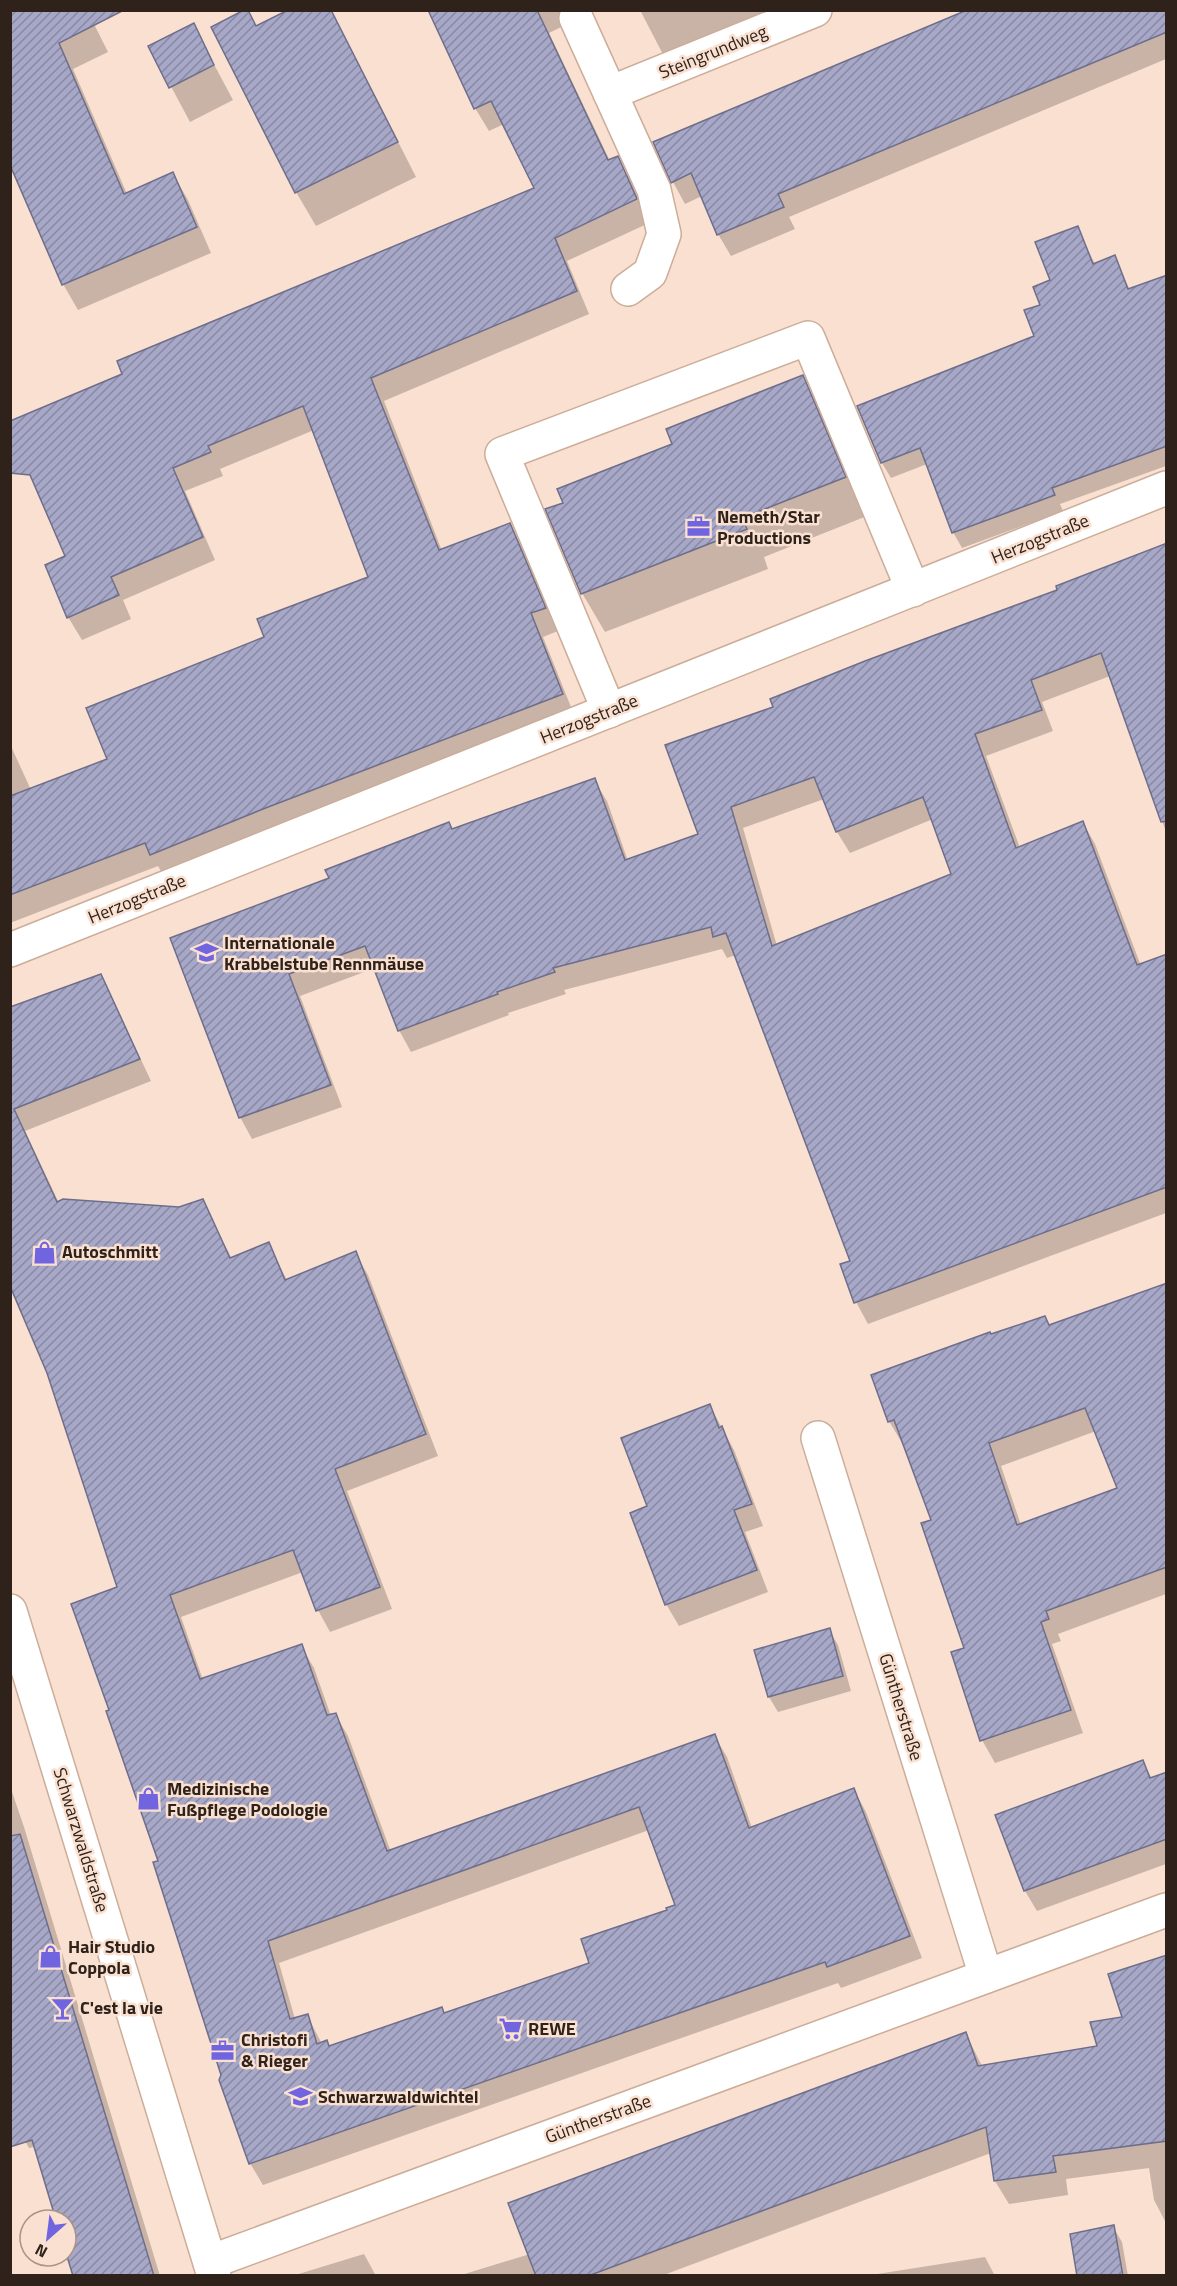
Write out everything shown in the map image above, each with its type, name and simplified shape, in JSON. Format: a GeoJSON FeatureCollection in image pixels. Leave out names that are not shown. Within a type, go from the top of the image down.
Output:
{"type":"FeatureCollection","features":[{"type":"Feature","properties":{"kind":"street","name":"Steingrundweg"},"geometry":{"type":"LineString","coordinates":[[610,93],[815,10]]}},
{"type":"Feature","properties":{"kind":"street"},"geometry":{"type":"LineString","coordinates":[[576,18],[654,190],[664,234],[651,273],[628,289]]}},
{"type":"Feature","properties":{"kind":"street"},"geometry":{"type":"LineString","coordinates":[[609,711],[502,454],[808,339],[913,590]]}},
{"type":"Feature","properties":{"kind":"street","name":"Herzogstraße"},"geometry":{"type":"LineString","coordinates":[[10,950],[1167,488]]}},
{"type":"Feature","properties":{"kind":"street","name":"Güntherstraße"},"geometry":{"type":"LineString","coordinates":[[818,1438],[986,1976]]}},
{"type":"Feature","properties":{"kind":"street","name":"Schwarzwaldstraße"},"geometry":{"type":"LineString","coordinates":[[10,1611],[212,2269]]}},
{"type":"Feature","properties":{"kind":"street","name":"Güntherstraße"},"geometry":{"type":"LineString","coordinates":[[212,2269],[986,1976],[1167,1910]]}},
{"type":"Feature","properties":{"kind":"building"},"geometry":{"type":"Polygon","coordinates":[[[10,10],[124,10],[59,43],[124,194],[173,172],[197,227],[62,285],[10,165],[10,10]]]}},
{"type":"Feature","properties":{"kind":"building"},"geometry":{"type":"Polygon","coordinates":[[[248,10],[256,26],[288,10],[331,10],[398,142],[295,193],[211,27],[248,10]]]}},
{"type":"Feature","properties":{"kind":"building"},"geometry":{"type":"Polygon","coordinates":[[[428,10],[537,10],[608,160],[618,156],[637,199],[555,238],[577,291],[371,378],[439,550],[510,523],[546,608],[531,613],[563,694],[263,809],[150,855],[145,843],[10,895],[10,796],[107,759],[86,708],[264,637],[257,619],[368,577],[303,406],[208,446],[211,452],[173,468],[203,537],[111,577],[119,595],[67,618],[45,565],[65,556],[30,475],[10,473],[10,421],[122,374],[117,361],[534,188],[491,101],[474,109],[428,10]]]}},
{"type":"Feature","properties":{"kind":"building"},"geometry":{"type":"Polygon","coordinates":[[[967,10],[1167,10],[1167,32],[778,194],[784,207],[717,235],[691,173],[671,183],[653,142],[967,10]]]}},
{"type":"Feature","properties":{"kind":"building"},"geometry":{"type":"Polygon","coordinates":[[[194,23],[214,65],[169,88],[148,46],[194,23]]]}},
{"type":"Feature","properties":{"kind":"building"},"geometry":{"type":"Polygon","coordinates":[[[1078,226],[1093,264],[1115,255],[1128,289],[1167,275],[1167,446],[1052,488],[1055,495],[952,533],[920,448],[881,463],[857,406],[1034,336],[1024,310],[1040,305],[1033,287],[1050,280],[1035,242],[1078,226]]]}},
{"type":"Feature","properties":{"kind":"building"},"geometry":{"type":"Polygon","coordinates":[[[803,375],[846,477],[742,518],[747,529],[581,594],[545,509],[563,503],[557,489],[672,444],[666,429],[803,375]]]}},
{"type":"Feature","properties":{"kind":"building"},"geometry":{"type":"Polygon","coordinates":[[[1167,543],[1167,821],[1161,822],[1101,653],[1031,680],[1042,710],[975,734],[1016,848],[1083,821],[1137,965],[1167,954],[1167,1187],[854,1303],[840,1264],[850,1261],[726,933],[713,937],[711,927],[553,968],[555,972],[398,1031],[365,946],[289,974],[331,1085],[239,1118],[170,938],[329,878],[325,870],[449,822],[452,829],[595,778],[625,860],[698,834],[665,745],[773,707],[770,699],[1057,590],[1056,586],[1167,543]],[[814,777],[731,807],[772,946],[951,874],[923,797],[836,832],[814,777]]]}},
{"type":"Feature","properties":{"kind":"building"},"geometry":{"type":"Polygon","coordinates":[[[101,974],[140,1059],[14,1109],[57,1202],[63,1199],[179,1207],[203,1199],[230,1258],[269,1242],[285,1280],[356,1251],[426,1434],[335,1469],[380,1587],[316,1611],[293,1550],[170,1595],[200,1679],[302,1644],[327,1715],[336,1713],[387,1851],[715,1734],[749,1828],[854,1788],[910,1936],[827,1967],[825,1962],[249,2164],[219,2080],[221,2075],[153,1862],[158,1861],[106,1711],[109,1710],[71,1604],[117,1587],[47,1373],[10,1286],[10,1007],[101,974]],[[639,1807],[268,1941],[290,2019],[308,2014],[317,2044],[327,2040],[329,2046],[442,2007],[444,2013],[589,1963],[581,1939],[667,1910],[666,1908],[675,1905],[639,1807]]]}},
{"type":"Feature","properties":{"kind":"building"},"geometry":{"type":"Polygon","coordinates":[[[1167,1283],[1167,1567],[1046,1611],[1049,1619],[1041,1622],[1071,1710],[980,1741],[951,1652],[964,1648],[921,1523],[931,1520],[894,1420],[888,1422],[871,1375],[990,1332],[991,1334],[1045,1316],[1049,1325],[1167,1283]],[[1085,1408],[989,1443],[1017,1525],[1117,1488],[1085,1408]]]}},
{"type":"Feature","properties":{"kind":"building"},"geometry":{"type":"Polygon","coordinates":[[[710,1404],[719,1428],[722,1426],[752,1504],[734,1510],[757,1570],[665,1605],[630,1513],[647,1506],[621,1438],[710,1404]]]}},
{"type":"Feature","properties":{"kind":"building"},"geometry":{"type":"Polygon","coordinates":[[[830,1628],[843,1676],[768,1697],[754,1650],[830,1628]]]}},
{"type":"Feature","properties":{"kind":"building"},"geometry":{"type":"Polygon","coordinates":[[[1143,1760],[1150,1778],[1167,1772],[1167,1839],[1024,1891],[995,1815],[1143,1760]]]}},
{"type":"Feature","properties":{"kind":"building"},"geometry":{"type":"Polygon","coordinates":[[[20,1834],[154,2276],[73,2276],[71,2268],[78,2268],[78,2208],[52,2208],[32,2140],[10,2147],[10,1836],[20,1834]]]}},
{"type":"Feature","properties":{"kind":"building"},"geometry":{"type":"Polygon","coordinates":[[[1167,1955],[1167,2141],[1053,2156],[1056,2172],[994,2181],[986,2127],[588,2276],[536,2276],[508,2203],[966,2032],[978,2066],[1097,2046],[1090,2022],[1122,2017],[1108,1974],[1167,1955]]]}},
{"type":"Feature","properties":{"kind":"building"},"geometry":{"type":"Polygon","coordinates":[[[1114,2225],[1123,2276],[1077,2276],[1070,2234],[1114,2225]]]}},
{"type":"Feature","properties":{"kind":"place","name":"Nemeth/Star Productions"},"geometry":{"type":"Point","coordinates":[699,527]}},
{"type":"Feature","properties":{"kind":"place","name":"Internationale Krabbelstube Rennmäuse"},"geometry":{"type":"Point","coordinates":[206,953]}},
{"type":"Feature","properties":{"kind":"place","name":"Autoschmitt"},"geometry":{"type":"Point","coordinates":[44,1252]}},
{"type":"Feature","properties":{"kind":"place","name":"Medizinische Fußpflege Podologie"},"geometry":{"type":"Point","coordinates":[149,1799]}},
{"type":"Feature","properties":{"kind":"place","name":"Hair Studio Coppola"},"geometry":{"type":"Point","coordinates":[50,1957]}},
{"type":"Feature","properties":{"kind":"place","name":"C'est la vie"},"geometry":{"type":"Point","coordinates":[62,2008]}},
{"type":"Feature","properties":{"kind":"place","name":"REWE"},"geometry":{"type":"Point","coordinates":[510,2029]}},
{"type":"Feature","properties":{"kind":"place","name":"Christofi & Rieger"},"geometry":{"type":"Point","coordinates":[223,2050]}},
{"type":"Feature","properties":{"kind":"place","name":"Schwarzwaldwichtel"},"geometry":{"type":"Point","coordinates":[300,2097]}}]}
